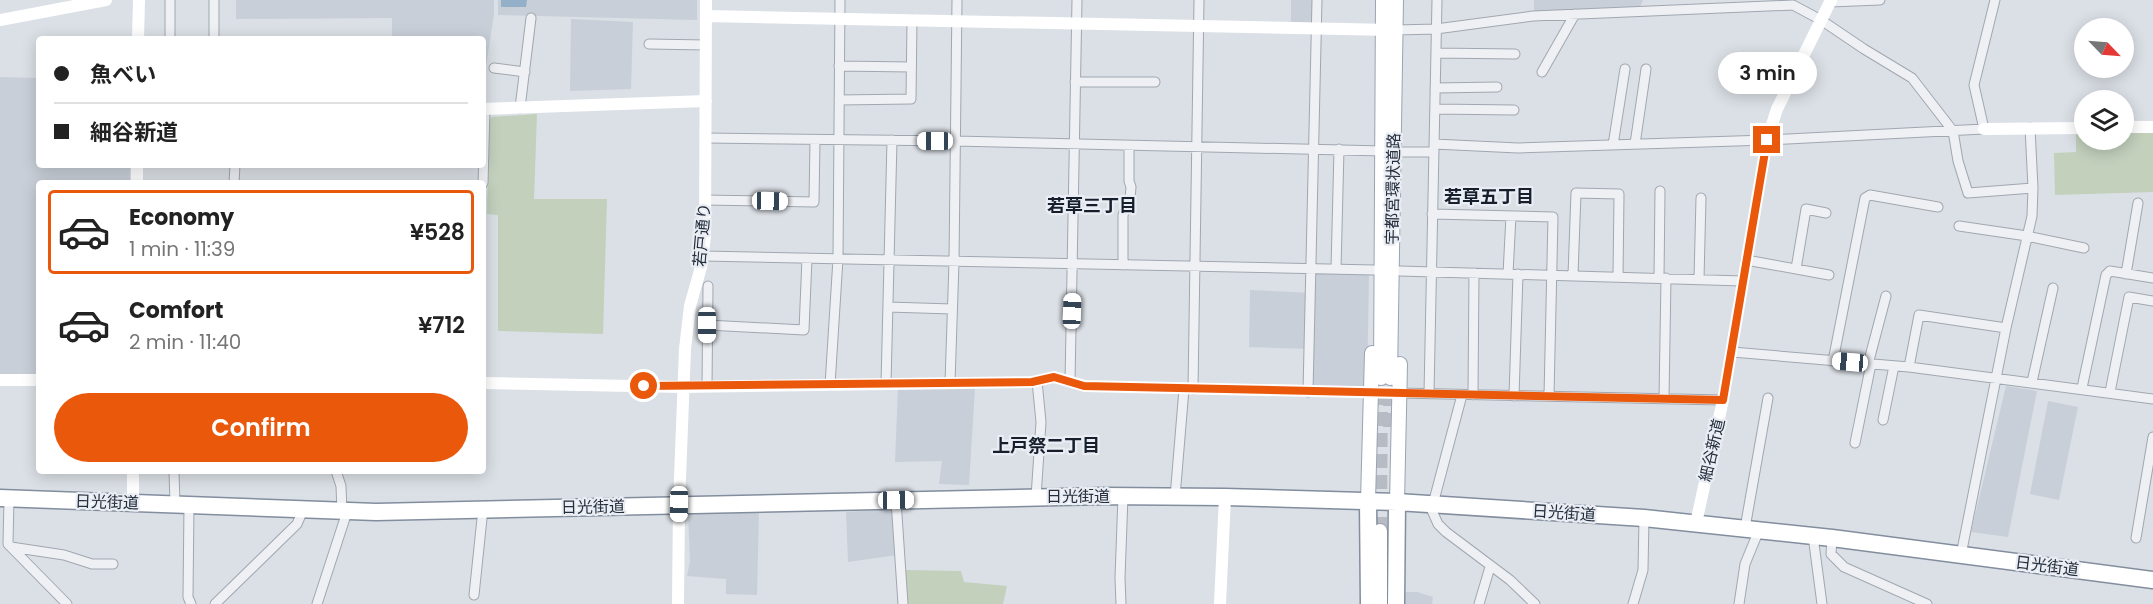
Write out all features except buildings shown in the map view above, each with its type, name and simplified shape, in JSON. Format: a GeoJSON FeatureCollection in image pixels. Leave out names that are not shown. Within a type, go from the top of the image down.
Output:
{"type":"FeatureCollection","features":[{"type":"Feature","properties":{"kind":"highway","name":"日光街道"},"geometry":{"type":"LineString","coordinates":[[5,498],[345,512],[1123,496],[1397,502],[1696,523],[1832,538],[2153,580]]}},
{"type":"Feature","properties":{"kind":"highway"},"geometry":{"type":"LineString","coordinates":[[1368,501],[1369,604]]}},
{"type":"Feature","properties":{"kind":"highway"},"geometry":{"type":"LineString","coordinates":[[1396,604],[1397,502]]}},
{"type":"Feature","properties":{"kind":"main road","name":"宇都宮環状道路"},"geometry":{"type":"LineString","coordinates":[[1383,0],[1390,30]]}},
{"type":"Feature","properties":{"kind":"main road","name":"宇都宮環状道路"},"geometry":{"type":"LineString","coordinates":[[1388,151],[1392,218],[1386,378],[1382,235],[1388,151],[1390,30],[1396,0]]}},
{"type":"Feature","properties":{"kind":"main road"},"geometry":{"type":"LineString","coordinates":[[1392,218],[1398,242],[1400,271],[1397,502]]}},
{"type":"Feature","properties":{"kind":"main road"},"geometry":{"type":"LineString","coordinates":[[1368,501],[1374,270],[1382,235]]}},
{"type":"Feature","properties":{"kind":"main road"},"geometry":{"type":"LineString","coordinates":[[1380,604],[1385,531],[1388,604]]}},
{"type":"Feature","properties":{"kind":"street"},"geometry":{"type":"LineString","coordinates":[[0,20],[102,0]]}},
{"type":"Feature","properties":{"kind":"street"},"geometry":{"type":"LineString","coordinates":[[138,36],[139,0]]}},
{"type":"Feature","properties":{"kind":"street"},"geometry":{"type":"LineString","coordinates":[[170,0],[170,36]]}},
{"type":"Feature","properties":{"kind":"street"},"geometry":{"type":"LineString","coordinates":[[214,0],[214,36]]}},
{"type":"Feature","properties":{"kind":"street","name":"若戸通り"},"geometry":{"type":"LineString","coordinates":[[678,604],[682,387],[690,306],[703,256],[706,0]]}},
{"type":"Feature","properties":{"kind":"street"},"geometry":{"type":"LineString","coordinates":[[830,385],[838,259],[840,0]]}},
{"type":"Feature","properties":{"kind":"street"},"geometry":{"type":"LineString","coordinates":[[950,383],[957,0]]}},
{"type":"Feature","properties":{"kind":"street"},"geometry":{"type":"LineString","coordinates":[[1070,382],[1074,264],[1077,0]]}},
{"type":"Feature","properties":{"kind":"street"},"geometry":{"type":"LineString","coordinates":[[1175,497],[1189,389],[1194,266],[1199,0]]}},
{"type":"Feature","properties":{"kind":"street"},"geometry":{"type":"LineString","coordinates":[[1308,392],[1317,0]]}},
{"type":"Feature","properties":{"kind":"street"},"geometry":{"type":"LineString","coordinates":[[1429,394],[1437,0]]}},
{"type":"Feature","properties":{"kind":"street"},"geometry":{"type":"LineString","coordinates":[[1664,10],[1669,0]]}},
{"type":"Feature","properties":{"kind":"street"},"geometry":{"type":"LineString","coordinates":[[1831,1],[1880,0]]}},
{"type":"Feature","properties":{"kind":"street"},"geometry":{"type":"LineString","coordinates":[[1984,129],[1974,85],[1995,0]]}},
{"type":"Feature","properties":{"kind":"street","name":"細谷新道"},"geometry":{"type":"LineString","coordinates":[[1696,523],[1732,352],[1767,140],[1777,109],[1831,1]]}},
{"type":"Feature","properties":{"kind":"street"},"geometry":{"type":"LineString","coordinates":[[706,16],[1390,30],[1436,29],[1533,16],[1791,2],[1864,50],[1912,78],[1953,131],[1968,193],[2033,188]]}},
{"type":"Feature","properties":{"kind":"street"},"geometry":{"type":"LineString","coordinates":[[1542,72],[1575,14]]}},
{"type":"Feature","properties":{"kind":"street"},"geometry":{"type":"LineString","coordinates":[[520,108],[531,18]]}},
{"type":"Feature","properties":{"kind":"street"},"geometry":{"type":"LineString","coordinates":[[839,100],[911,99],[912,20]]}},
{"type":"Feature","properties":{"kind":"street"},"geometry":{"type":"LineString","coordinates":[[649,44],[706,45]]}},
{"type":"Feature","properties":{"kind":"street"},"geometry":{"type":"LineString","coordinates":[[1436,53],[1515,54]]}},
{"type":"Feature","properties":{"kind":"street"},"geometry":{"type":"LineString","coordinates":[[839,66],[911,68]]}},
{"type":"Feature","properties":{"kind":"street"},"geometry":{"type":"LineString","coordinates":[[494,68],[525,72]]}},
{"type":"Feature","properties":{"kind":"street"},"geometry":{"type":"LineString","coordinates":[[1613,145],[1625,69]]}},
{"type":"Feature","properties":{"kind":"street"},"geometry":{"type":"LineString","coordinates":[[1635,144],[1646,69]]}},
{"type":"Feature","properties":{"kind":"street"},"geometry":{"type":"LineString","coordinates":[[1075,82],[1155,82]]}},
{"type":"Feature","properties":{"kind":"street"},"geometry":{"type":"LineString","coordinates":[[1435,88],[1497,87]]}},
{"type":"Feature","properties":{"kind":"street"},"geometry":{"type":"LineString","coordinates":[[486,109],[706,101]]}},
{"type":"Feature","properties":{"kind":"street"},"geometry":{"type":"LineString","coordinates":[[1435,108],[1514,110]]}},
{"type":"Feature","properties":{"kind":"street"},"geometry":{"type":"LineString","coordinates":[[2134,127],[2153,127]]}},
{"type":"Feature","properties":{"kind":"street"},"geometry":{"type":"LineString","coordinates":[[1961,555],[2006,328],[2032,216],[2030,128]]}},
{"type":"Feature","properties":{"kind":"street"},"geometry":{"type":"LineString","coordinates":[[706,138],[1388,151],[1767,140],[1984,129],[2074,128]]}},
{"type":"Feature","properties":{"kind":"street"},"geometry":{"type":"LineString","coordinates":[[705,200],[814,201],[815,140]]}},
{"type":"Feature","properties":{"kind":"street"},"geometry":{"type":"LineString","coordinates":[[886,384],[892,141]]}},
{"type":"Feature","properties":{"kind":"street"},"geometry":{"type":"LineString","coordinates":[[1123,265],[1124,215],[1130,199],[1131,187],[1129,146]]}},
{"type":"Feature","properties":{"kind":"street"},"geometry":{"type":"LineString","coordinates":[[1336,269],[1339,149]]}},
{"type":"Feature","properties":{"kind":"street"},"geometry":{"type":"LineString","coordinates":[[1660,191],[1664,398]]}},
{"type":"Feature","properties":{"kind":"street"},"geometry":{"type":"LineString","coordinates":[[1573,275],[1576,193],[1597,193],[1619,194],[1618,276]]}},
{"type":"Feature","properties":{"kind":"street"},"geometry":{"type":"LineString","coordinates":[[1833,361],[1865,198],[1870,195],[1938,207]]}},
{"type":"Feature","properties":{"kind":"street"},"geometry":{"type":"LineString","coordinates":[[1699,279],[1701,198]]}},
{"type":"Feature","properties":{"kind":"street"},"geometry":{"type":"LineString","coordinates":[[2126,274],[2138,203]]}},
{"type":"Feature","properties":{"kind":"street"},"geometry":{"type":"LineString","coordinates":[[1796,269],[1806,209],[1826,213]]}},
{"type":"Feature","properties":{"kind":"street"},"geometry":{"type":"LineString","coordinates":[[1432,214],[1553,217],[1549,396]]}},
{"type":"Feature","properties":{"kind":"street"},"geometry":{"type":"LineString","coordinates":[[1511,216],[1515,396]]}},
{"type":"Feature","properties":{"kind":"street"},"geometry":{"type":"LineString","coordinates":[[1959,226],[2027,236],[2084,248]]}},
{"type":"Feature","properties":{"kind":"street"},"geometry":{"type":"LineString","coordinates":[[703,256],[1374,270]]}},
{"type":"Feature","properties":{"kind":"street"},"geometry":{"type":"LineString","coordinates":[[707,325],[804,330],[807,258]]}},
{"type":"Feature","properties":{"kind":"street"},"geometry":{"type":"LineString","coordinates":[[1746,260],[1828,274]]}},
{"type":"Feature","properties":{"kind":"street"},"geometry":{"type":"LineString","coordinates":[[1400,271],[1743,280]]}},
{"type":"Feature","properties":{"kind":"street"},"geometry":{"type":"LineString","coordinates":[[2082,388],[2106,275],[2110,271],[2153,278]]}},
{"type":"Feature","properties":{"kind":"street"},"geometry":{"type":"LineString","coordinates":[[1473,395],[1474,273]]}},
{"type":"Feature","properties":{"kind":"street"},"geometry":{"type":"LineString","coordinates":[[707,386],[708,286]]}},
{"type":"Feature","properties":{"kind":"street"},"geometry":{"type":"LineString","coordinates":[[2032,382],[2053,288]]}},
{"type":"Feature","properties":{"kind":"street"},"geometry":{"type":"LineString","coordinates":[[1855,443],[1869,364],[1886,296]]}},
{"type":"Feature","properties":{"kind":"street"},"geometry":{"type":"LineString","coordinates":[[2110,392],[2128,297],[2153,301]]}},
{"type":"Feature","properties":{"kind":"street"},"geometry":{"type":"LineString","coordinates":[[690,306],[707,306]]}},
{"type":"Feature","properties":{"kind":"street"},"geometry":{"type":"LineString","coordinates":[[888,307],[952,309]]}},
{"type":"Feature","properties":{"kind":"street"},"geometry":{"type":"LineString","coordinates":[[1910,368],[1919,315],[2006,328]]}},
{"type":"Feature","properties":{"kind":"street"},"geometry":{"type":"LineString","coordinates":[[1732,352],[1998,377],[2153,399]]}},
{"type":"Feature","properties":{"kind":"street"},"geometry":{"type":"LineString","coordinates":[[1883,420],[1894,366]]}},
{"type":"Feature","properties":{"kind":"street"},"geometry":{"type":"LineString","coordinates":[[486,383],[682,387],[1037,381],[1054,377],[1084,386],[1723,400]]}},
{"type":"Feature","properties":{"kind":"street"},"geometry":{"type":"LineString","coordinates":[[0,380],[36,380]]}},
{"type":"Feature","properties":{"kind":"street"},"geometry":{"type":"LineString","coordinates":[[1036,497],[1041,422],[1037,381]]}},
{"type":"Feature","properties":{"kind":"street"},"geometry":{"type":"LineString","coordinates":[[1462,395],[1431,504],[1438,524],[1446,532],[1510,580],[1535,604]]}},
{"type":"Feature","properties":{"kind":"street"},"geometry":{"type":"LineString","coordinates":[[1739,604],[1752,529],[1768,399]]}},
{"type":"Feature","properties":{"kind":"street"},"geometry":{"type":"LineString","coordinates":[[2136,538],[2153,437]]}},
{"type":"Feature","properties":{"kind":"street"},"geometry":{"type":"LineString","coordinates":[[133,474],[133,503]]}},
{"type":"Feature","properties":{"kind":"street"},"geometry":{"type":"LineString","coordinates":[[175,474],[182,505],[188,597],[191,604]]}},
{"type":"Feature","properties":{"kind":"street"},"geometry":{"type":"LineString","coordinates":[[317,604],[345,512],[337,474]]}},
{"type":"Feature","properties":{"kind":"street"},"geometry":{"type":"LineString","coordinates":[[1121,604],[1123,496]]}},
{"type":"Feature","properties":{"kind":"street"},"geometry":{"type":"LineString","coordinates":[[1220,604],[1225,497]]}},
{"type":"Feature","properties":{"kind":"street"},"geometry":{"type":"LineString","coordinates":[[5,498],[8,544],[67,604]]}},
{"type":"Feature","properties":{"kind":"street"},"geometry":{"type":"LineString","coordinates":[[896,500],[903,604]]}},
{"type":"Feature","properties":{"kind":"street"},"geometry":{"type":"LineString","coordinates":[[474,595],[483,509]]}},
{"type":"Feature","properties":{"kind":"street"},"geometry":{"type":"LineString","coordinates":[[215,604],[297,524],[303,510]]}},
{"type":"Feature","properties":{"kind":"street"},"geometry":{"type":"LineString","coordinates":[[1633,604],[1643,570],[1644,518]]}},
{"type":"Feature","properties":{"kind":"street"},"geometry":{"type":"LineString","coordinates":[[1813,536],[1822,604]]}},
{"type":"Feature","properties":{"kind":"street"},"geometry":{"type":"LineString","coordinates":[[1832,538],[1831,554],[1844,567],[1886,585],[1910,601],[1927,604]]}},
{"type":"Feature","properties":{"kind":"street"},"geometry":{"type":"LineString","coordinates":[[11,547],[64,555],[92,564],[113,564]]}},
{"type":"Feature","properties":{"kind":"street"},"geometry":{"type":"LineString","coordinates":[[1479,604],[1490,567]]}},
{"type":"Feature","properties":{"kind":"shaded area"},"geometry":{"type":"Polygon","coordinates":[[[236,0],[494,0],[486,66],[486,36],[392,36],[392,18],[236,19],[236,0]]]}},
{"type":"Feature","properties":{"kind":"shaded area"},"geometry":{"type":"Polygon","coordinates":[[[498,0],[697,0],[697,20],[498,15],[498,0]]]}},
{"type":"Feature","properties":{"kind":"shaded area"},"geometry":{"type":"Polygon","coordinates":[[[1291,0],[1313,0],[1312,24],[1291,24],[1291,0]]]}},
{"type":"Feature","properties":{"kind":"shaded area"},"geometry":{"type":"Polygon","coordinates":[[[1534,0],[1643,0],[1640,7],[1534,12],[1534,0]]]}},
{"type":"Feature","properties":{"kind":"shaded area"},"geometry":{"type":"Polygon","coordinates":[[[571,19],[633,22],[631,89],[570,91],[571,19]]]}},
{"type":"Feature","properties":{"kind":"shaded area"},"geometry":{"type":"Polygon","coordinates":[[[0,77],[36,78],[36,168],[130,168],[130,180],[36,180],[36,375],[0,375],[0,77]]]}},
{"type":"Feature","properties":{"kind":"shaded area"},"geometry":{"type":"Polygon","coordinates":[[[1313,272],[1369,275],[1367,389],[1310,387],[1312,349],[1249,347],[1250,290],[1312,293],[1313,272]]]}},
{"type":"Feature","properties":{"kind":"shaded area"},"geometry":{"type":"Polygon","coordinates":[[[2006,386],[2037,391],[2008,537],[1971,532],[2006,386]]]}},
{"type":"Feature","properties":{"kind":"shaded area"},"geometry":{"type":"Polygon","coordinates":[[[898,387],[975,388],[969,485],[939,484],[942,461],[895,462],[898,387]]]}},
{"type":"Feature","properties":{"kind":"shaded area"},"geometry":{"type":"Polygon","coordinates":[[[2048,401],[2078,407],[2059,500],[2030,494],[2048,401]]]}},
{"type":"Feature","properties":{"kind":"shaded area"},"geometry":{"type":"Polygon","coordinates":[[[894,508],[897,555],[848,562],[846,512],[894,508]]]}},
{"type":"Feature","properties":{"kind":"shaded area"},"geometry":{"type":"Polygon","coordinates":[[[759,510],[757,595],[726,594],[726,579],[687,576],[690,561],[688,513],[759,510]]]}},
{"type":"Feature","properties":{"kind":"shaded area"},"geometry":{"type":"Polygon","coordinates":[[[1403,592],[1417,592],[1433,597],[1432,604],[1403,604],[1403,592]]]}},
{"type":"Feature","properties":{"kind":"green space"},"geometry":{"type":"Polygon","coordinates":[[[537,114],[534,199],[607,199],[603,334],[498,331],[498,215],[487,214],[489,121],[492,117],[537,114]]]}},
{"type":"Feature","properties":{"kind":"green space"},"geometry":{"type":"Polygon","coordinates":[[[2153,132],[2153,192],[2055,195],[2054,153],[2076,152],[2076,150],[2134,150],[2134,133],[2153,132]]]}},
{"type":"Feature","properties":{"kind":"green space"},"geometry":{"type":"Polygon","coordinates":[[[905,570],[961,571],[964,582],[1007,586],[1003,604],[907,604],[905,570]]]}},
{"type":"Feature","properties":{"kind":"water"},"geometry":{"type":"Polygon","coordinates":[[[501,0],[527,0],[526,7],[501,7],[501,0]]]}},
{"type":"Feature","properties":{"kind":"tunnel"},"geometry":{"type":"LineString","coordinates":[[1380,531],[1381,380]]}},
{"type":"Feature","properties":{"kind":"tunnel"},"geometry":{"type":"LineString","coordinates":[[1390,380],[1390,427]]}},
{"type":"Feature","properties":{"kind":"district","name":"若草五丁目"},"geometry":{"type":"Point","coordinates":[1489,196]}},
{"type":"Feature","properties":{"kind":"district","name":"若草三丁目"},"geometry":{"type":"Point","coordinates":[1092,205]}},
{"type":"Feature","properties":{"kind":"district","name":"上戸祭二丁目"},"geometry":{"type":"Point","coordinates":[1046,445]}},
{"type":"Feature","properties":{"kind":"route"},"geometry":{"type":"LineString","coordinates":[[644,386],[1032,382],[1054,377],[1084,386],[1723,400],[1767,140]]}}]}
